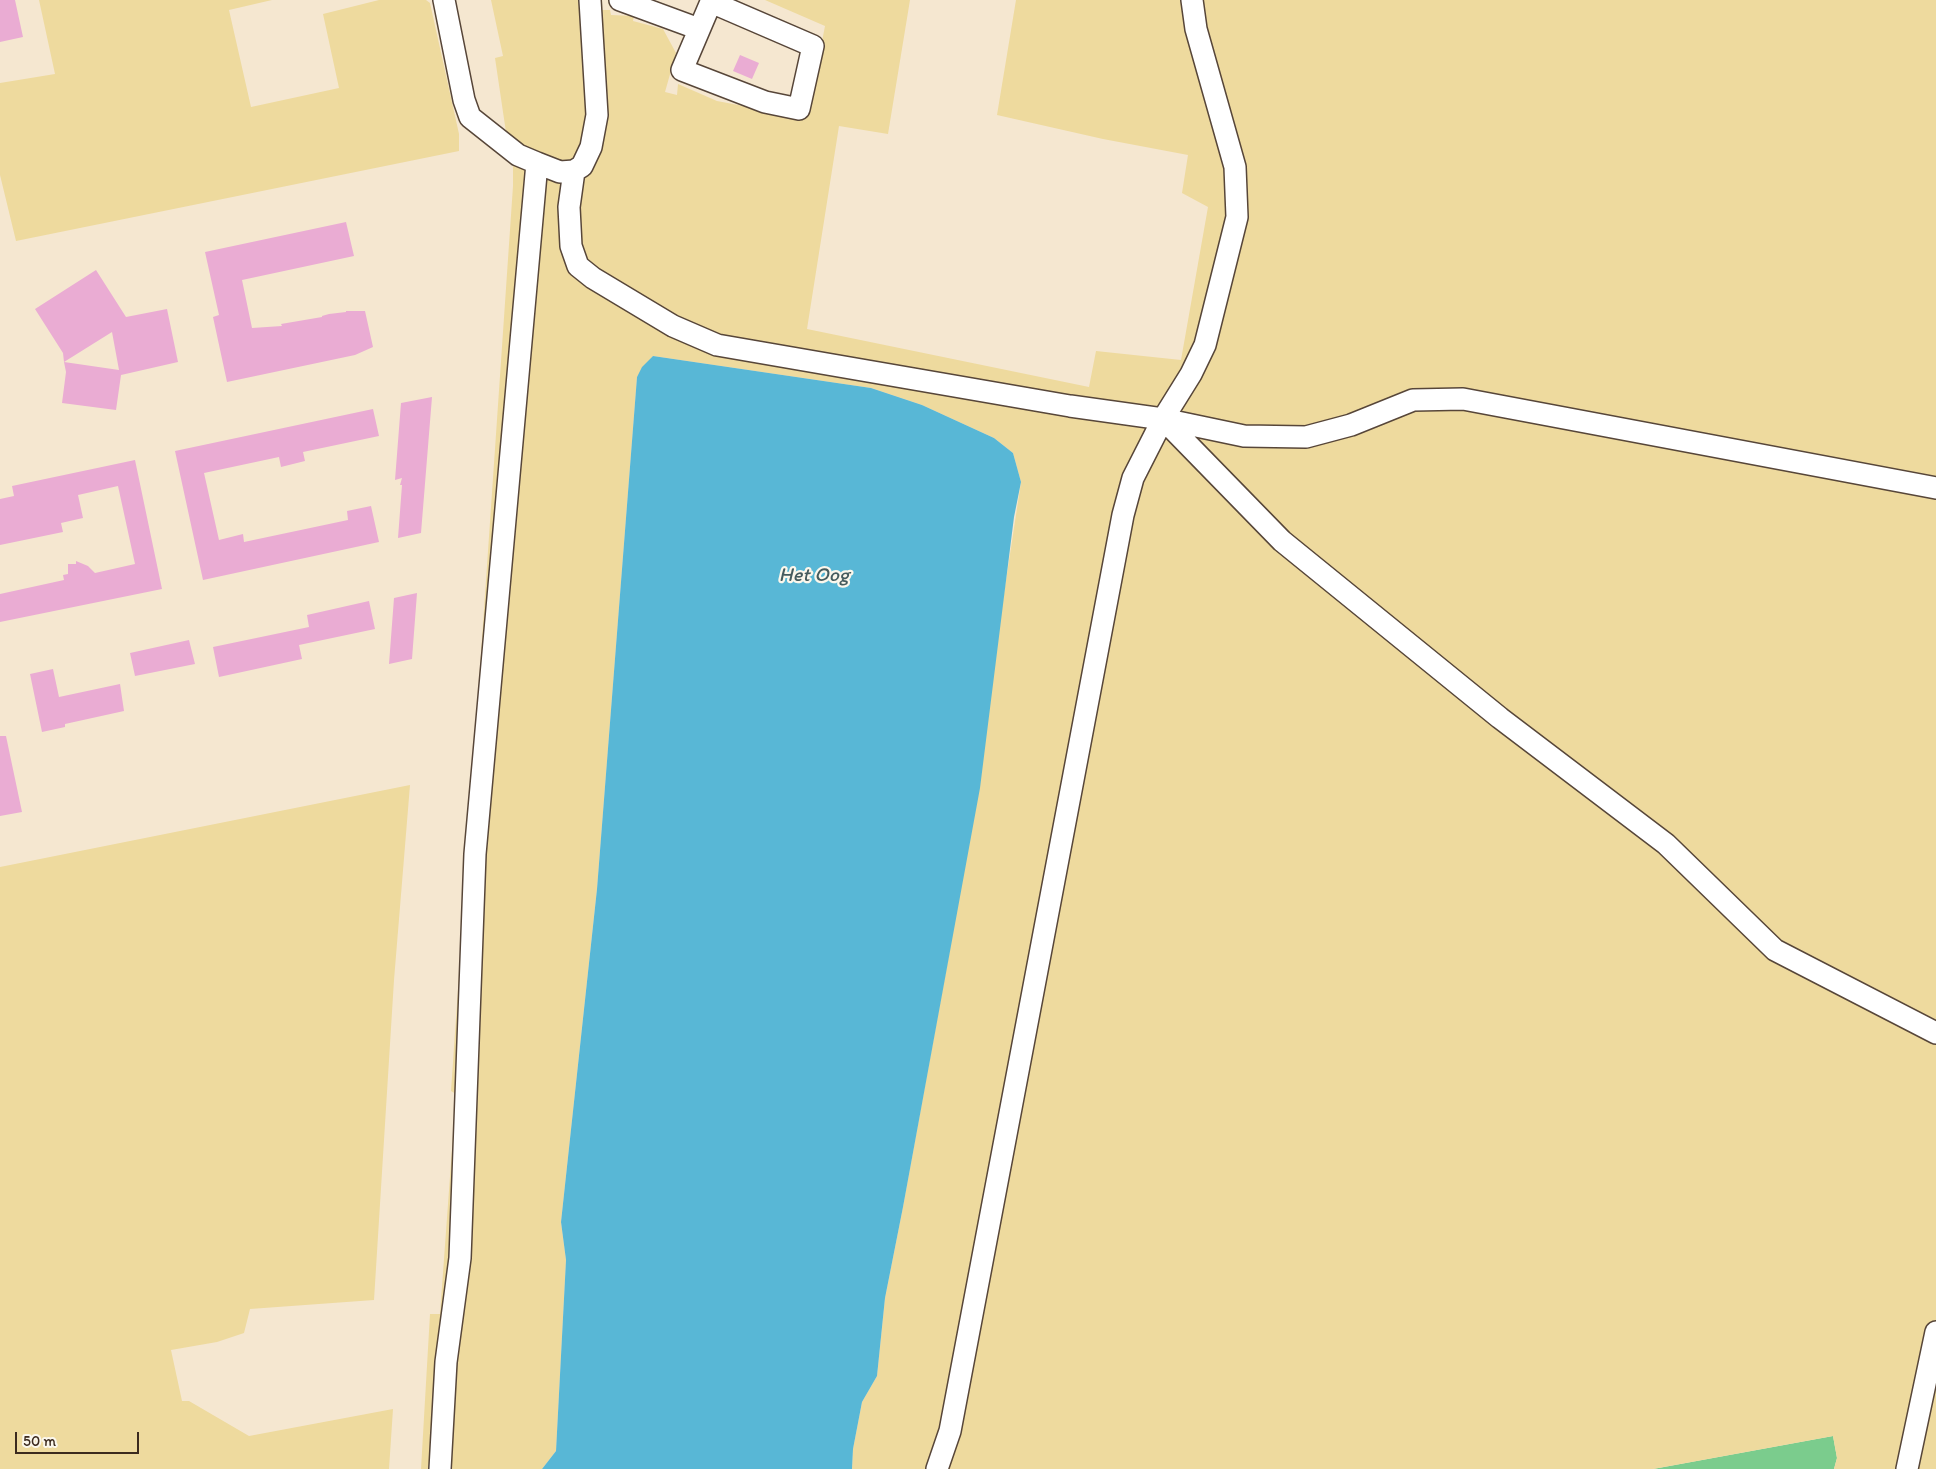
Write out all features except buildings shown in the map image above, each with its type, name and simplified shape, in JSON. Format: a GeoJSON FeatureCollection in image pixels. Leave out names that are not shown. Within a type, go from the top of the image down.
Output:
{"type":"FeatureCollection","features":[{"type":"Feature","properties":{"kind":"lane"},"geometry":{"type":"LineString","coordinates":[[444,0],[464,100],[470,117],[518,155],[560,172],[574,171],[582,166],[591,147],[597,115],[590,0]]}},
{"type":"Feature","properties":{"kind":"lane"},"geometry":{"type":"LineString","coordinates":[[620,0],[699,29]]}},
{"type":"Feature","properties":{"kind":"lane"},"geometry":{"type":"LineString","coordinates":[[937,1469],[950,1431],[1123,515],[1133,478],[1163,419],[1191,374],[1204,345],[1237,217],[1235,167],[1196,29],[1192,0]]}},
{"type":"Feature","properties":{"kind":"lane"},"geometry":{"type":"LineString","coordinates":[[711,2],[813,46],[799,109],[765,102],[682,70],[699,29],[711,2]]}},
{"type":"Feature","properties":{"kind":"lane"},"geometry":{"type":"LineString","coordinates":[[440,1469],[446,1362],[460,1258],[475,854],[537,163]]}},
{"type":"Feature","properties":{"kind":"lane"},"geometry":{"type":"LineString","coordinates":[[574,171],[569,207],[571,246],[578,266],[593,278],[673,326],[717,345],[1070,406],[1163,419],[1244,436],[1306,437],[1350,425],[1413,400],[1463,399],[1936,488]]}},
{"type":"Feature","properties":{"kind":"lane"},"geometry":{"type":"LineString","coordinates":[[1163,419],[1282,541],[1500,718],[1666,844],[1775,950],[1936,1033]]}},
{"type":"Feature","properties":{"kind":"lane"},"geometry":{"type":"LineString","coordinates":[[1907,1469],[1936,1332]]}},
{"type":"Feature","properties":{"kind":"green space"},"geometry":{"type":"Polygon","coordinates":[[[1833,1436],[1837,1458],[1834,1469],[1653,1469],[1833,1436]]]}},
{"type":"Feature","properties":{"kind":"sand"},"geometry":{"type":"Polygon","coordinates":[[[39,0],[272,0],[229,10],[251,107],[339,88],[323,14],[379,0],[426,0],[430,3],[459,134],[459,151],[16,241],[0,175],[0,83],[55,74],[39,0]]]}},
{"type":"Feature","properties":{"kind":"sand"},"geometry":{"type":"Polygon","coordinates":[[[491,0],[581,0],[600,10],[610,10],[611,15],[634,16],[633,21],[663,29],[676,53],[665,92],[677,95],[678,84],[717,101],[807,118],[825,26],[765,0],[910,0],[888,134],[839,126],[807,329],[1089,387],[1096,351],[1181,360],[1208,207],[1182,193],[1188,155],[1103,139],[997,115],[1016,0],[1936,0],[1936,1469],[1834,1469],[1837,1458],[1833,1436],[1653,1469],[852,1469],[853,1449],[862,1402],[877,1376],[885,1298],[949,954],[1021,482],[1013,453],[994,438],[922,405],[871,388],[653,356],[637,377],[597,889],[561,1222],[566,1260],[556,1451],[542,1469],[421,1469],[430,1314],[440,1314],[456,1094],[451,1091],[513,186],[513,142],[507,139],[495,58],[503,56],[491,0]]]}},
{"type":"Feature","properties":{"kind":"sand"},"geometry":{"type":"Polygon","coordinates":[[[410,785],[394,980],[374,1300],[250,1309],[244,1333],[217,1342],[171,1350],[182,1401],[189,1401],[249,1436],[393,1409],[389,1469],[0,1469],[0,867],[410,785]]]}},
{"type":"Feature","properties":{"kind":"water","name":"Het Oog"},"geometry":{"type":"Polygon","coordinates":[[[653,356],[871,388],[922,405],[994,438],[1013,453],[1021,482],[1014,517],[980,788],[885,1298],[877,1376],[862,1402],[853,1449],[852,1469],[542,1469],[556,1451],[566,1260],[561,1222],[597,889],[637,377],[642,367],[653,356]]]}}]}
